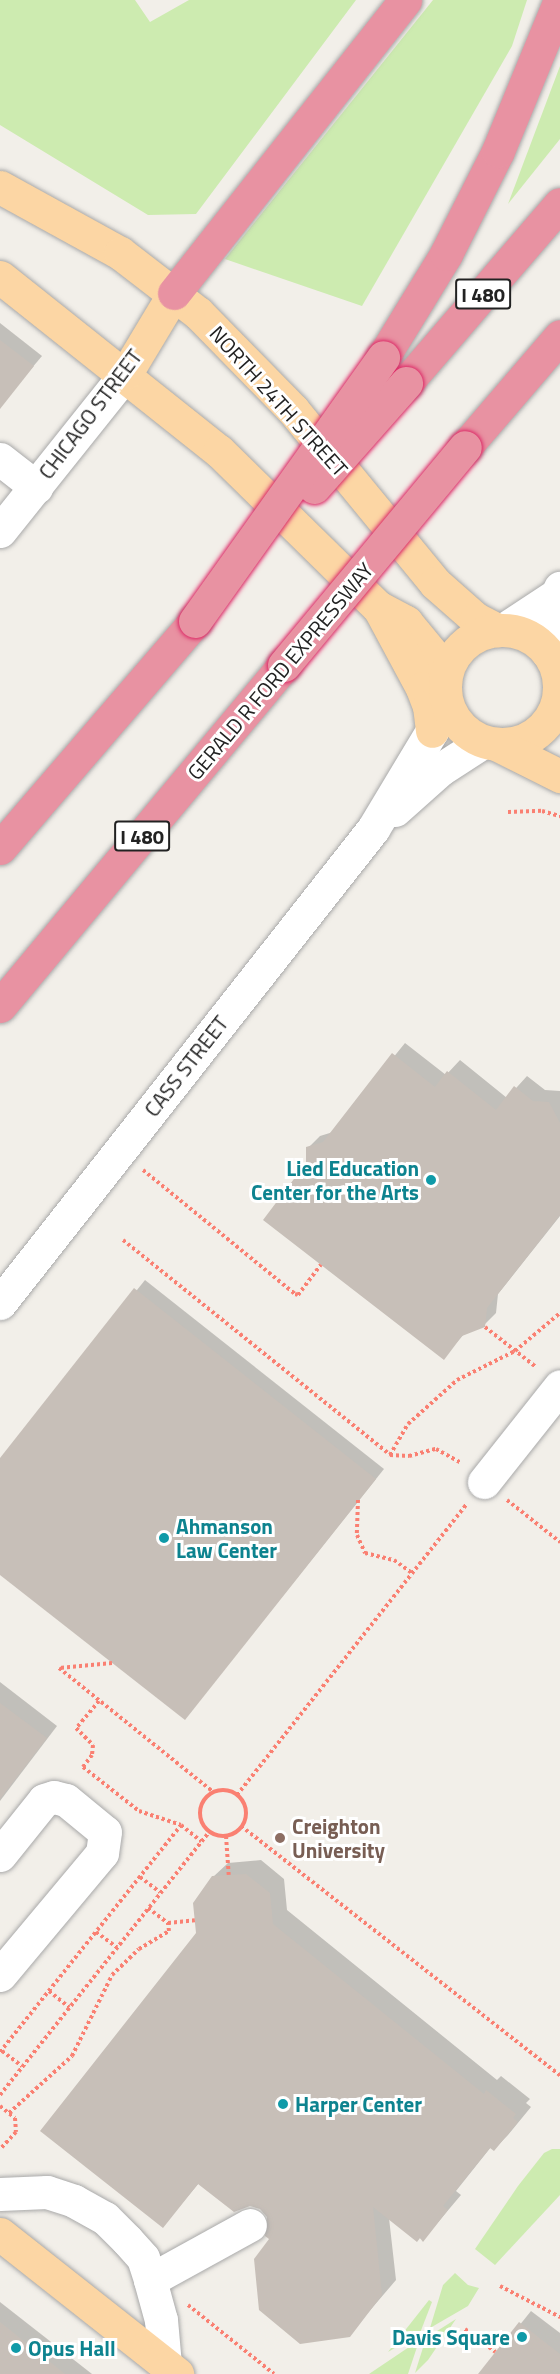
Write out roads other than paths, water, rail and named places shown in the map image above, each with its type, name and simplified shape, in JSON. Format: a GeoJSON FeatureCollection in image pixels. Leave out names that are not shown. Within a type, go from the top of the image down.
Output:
{"type":"FeatureCollection","features":[{"type":"Feature","properties":{"kind":"highway"},"geometry":{"type":"LineString","coordinates":[[174,293],[405,0]]}},
{"type":"Feature","properties":{"kind":"highway"},"geometry":{"type":"LineString","coordinates":[[195,621],[383,357],[446,254],[498,151],[560,0]]}},
{"type":"Feature","properties":{"kind":"highway","name":"I 480"},"geometry":{"type":"LineString","coordinates":[[0,848],[195,621],[406,383],[560,204]]}},
{"type":"Feature","properties":{"kind":"highway","name":"GERALD R FORD EXPRESSWAY"},"geometry":{"type":"LineString","coordinates":[[0,1006],[560,336]]}},
{"type":"Feature","properties":{"kind":"main road","name":"NORTH 24TH STREET"},"geometry":{"type":"LineString","coordinates":[[0,187],[120,253],[174,293],[216,329],[293,410],[435,583],[476,619],[500,630]]}},
{"type":"Feature","properties":{"kind":"main road"},"geometry":{"type":"LineString","coordinates":[[0,277],[126,373],[248,477],[378,607],[422,688],[429,706],[432,732]]}},
{"type":"Feature","properties":{"kind":"main road","name":"CHICAGO STREET"},"geometry":{"type":"LineString","coordinates":[[126,373],[174,293]]}},
{"type":"Feature","properties":{"kind":"main road"},"geometry":{"type":"LineString","coordinates":[[378,607],[406,622],[426,643],[457,724],[490,743],[560,776]]}},
{"type":"Feature","properties":{"kind":"main road"},"geometry":{"type":"LineString","coordinates":[[444,690],[455,654],[481,634],[500,630],[535,641],[548,653],[555,666],[559,698],[543,727],[513,744],[490,743]]}},
{"type":"Feature","properties":{"kind":"main road"},"geometry":{"type":"LineString","coordinates":[[0,2234],[171,2369]]}},
{"type":"Feature","properties":{"kind":"street","name":"CHICAGO STREET"},"geometry":{"type":"LineString","coordinates":[[0,531],[126,373]]}},
{"type":"Feature","properties":{"kind":"street"},"geometry":{"type":"LineString","coordinates":[[0,459],[36,487]]}},
{"type":"Feature","properties":{"kind":"street"},"geometry":{"type":"LineString","coordinates":[[500,630],[558,591]]}},
{"type":"Feature","properties":{"kind":"street"},"geometry":{"type":"LineString","coordinates":[[548,653],[548,617],[558,591]]}},
{"type":"Feature","properties":{"kind":"street"},"geometry":{"type":"LineString","coordinates":[[373,829],[432,732],[444,690]]}},
{"type":"Feature","properties":{"kind":"street"},"geometry":{"type":"LineString","coordinates":[[373,829],[441,768],[490,743]]}},
{"type":"Feature","properties":{"kind":"street","name":"CASS STREET"},"geometry":{"type":"LineString","coordinates":[[0,1303],[373,829]]}},
{"type":"Feature","properties":{"kind":"street"},"geometry":{"type":"LineString","coordinates":[[473,1473],[560,1386]]}},
{"type":"Feature","properties":{"kind":"street"},"geometry":{"type":"LineString","coordinates":[[0,1855],[44,1800],[54,1797],[66,1800],[105,1832],[102,1853],[0,1975]]}},
{"type":"Feature","properties":{"kind":"street"},"geometry":{"type":"LineString","coordinates":[[0,2194],[47,2192],[94,2211],[143,2258],[161,2320],[171,2369]]}},
{"type":"Feature","properties":{"kind":"street"},"geometry":{"type":"LineString","coordinates":[[150,2280],[250,2225]]}},
{"type":"Feature","properties":{"kind":"place","name":"Lied Education Center for the Arts"},"geometry":{"type":"Point","coordinates":[431,1180]}},
{"type":"Feature","properties":{"kind":"place","name":"Ahmanson Law Center"},"geometry":{"type":"Point","coordinates":[164,1538]}},
{"type":"Feature","properties":{"kind":"place","name":"Creighton University"},"geometry":{"type":"Point","coordinates":[280,1838]}},
{"type":"Feature","properties":{"kind":"place","name":"Harper Center"},"geometry":{"type":"Point","coordinates":[283,2104]}},
{"type":"Feature","properties":{"kind":"place","name":"Davis Square"},"geometry":{"type":"Point","coordinates":[522,2337]}},
{"type":"Feature","properties":{"kind":"place","name":"Opus Hall"},"geometry":{"type":"Point","coordinates":[16,2348]}}]}
